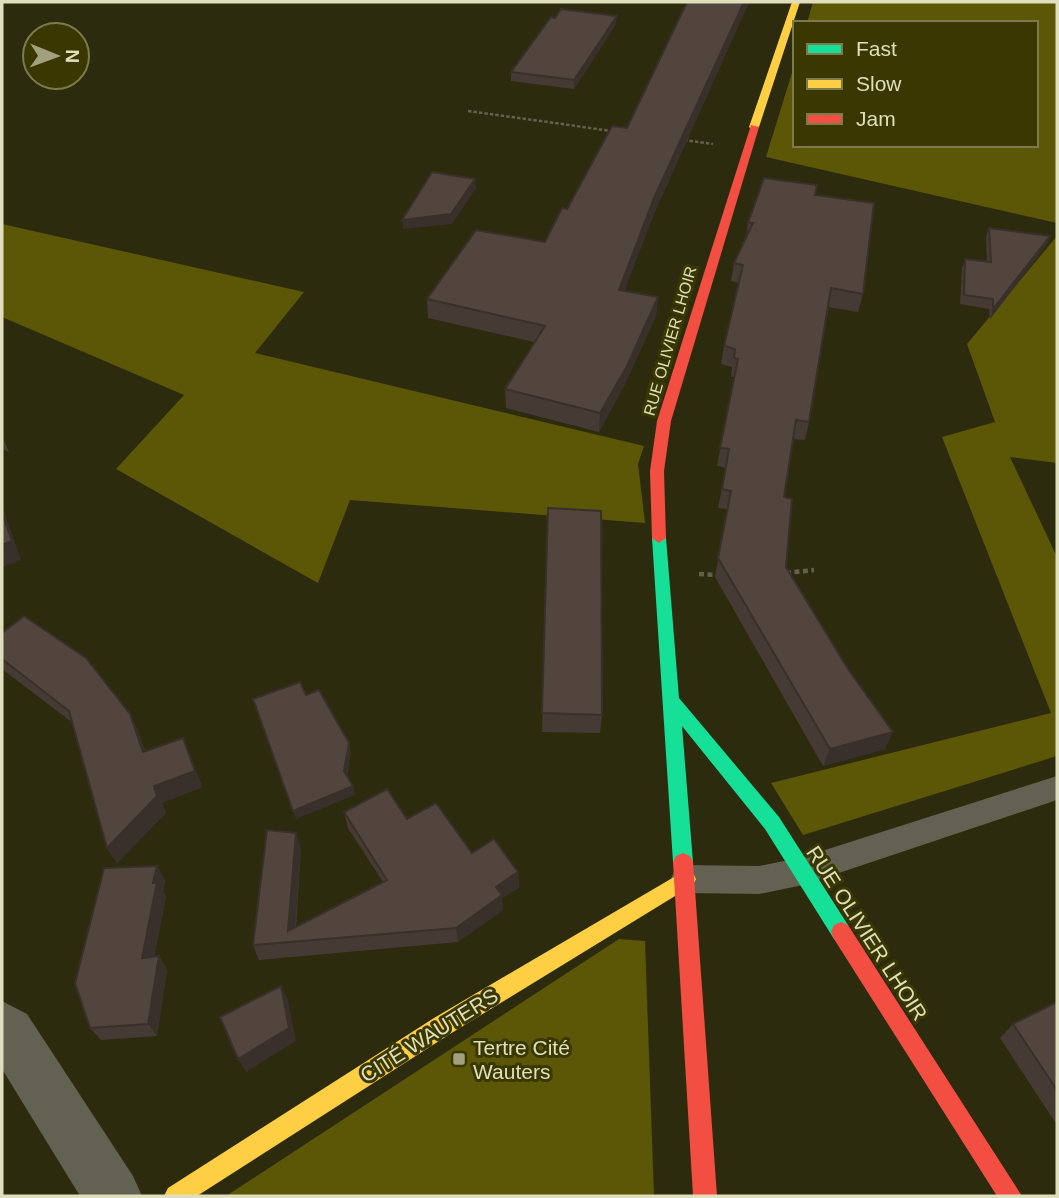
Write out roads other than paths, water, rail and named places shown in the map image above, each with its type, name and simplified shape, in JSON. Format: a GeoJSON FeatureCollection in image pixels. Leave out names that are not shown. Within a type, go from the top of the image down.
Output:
{"type":"FeatureCollection","features":[{"type":"Feature","properties":{"kind":"street","name":"RUE OLIVIER LHOIR"},"geometry":{"type":"LineString","coordinates":[[705,1196],[673,703],[660,573],[657,471],[664,421],[747,149],[796,2]]}},
{"type":"Feature","properties":{"kind":"street","name":"RUE OLIVIER LHOIR"},"geometry":{"type":"LineString","coordinates":[[673,703],[772,823],[1010,1196]]}},
{"type":"Feature","properties":{"kind":"street","name":"CITÉ WAUTERS"},"geometry":{"type":"LineString","coordinates":[[176,1196],[442,1026],[685,879]]}},
{"type":"Feature","properties":{"kind":"street"},"geometry":{"type":"LineString","coordinates":[[4,1019],[113,1196]]}},
{"type":"Feature","properties":{"kind":"lane"},"geometry":{"type":"LineString","coordinates":[[685,879],[759,880],[803,871],[1057,789]]}},
{"type":"Feature","properties":{"kind":"place","name":"Tertre Cité Wauters"},"geometry":{"type":"Point","coordinates":[459,1059]}}]}
